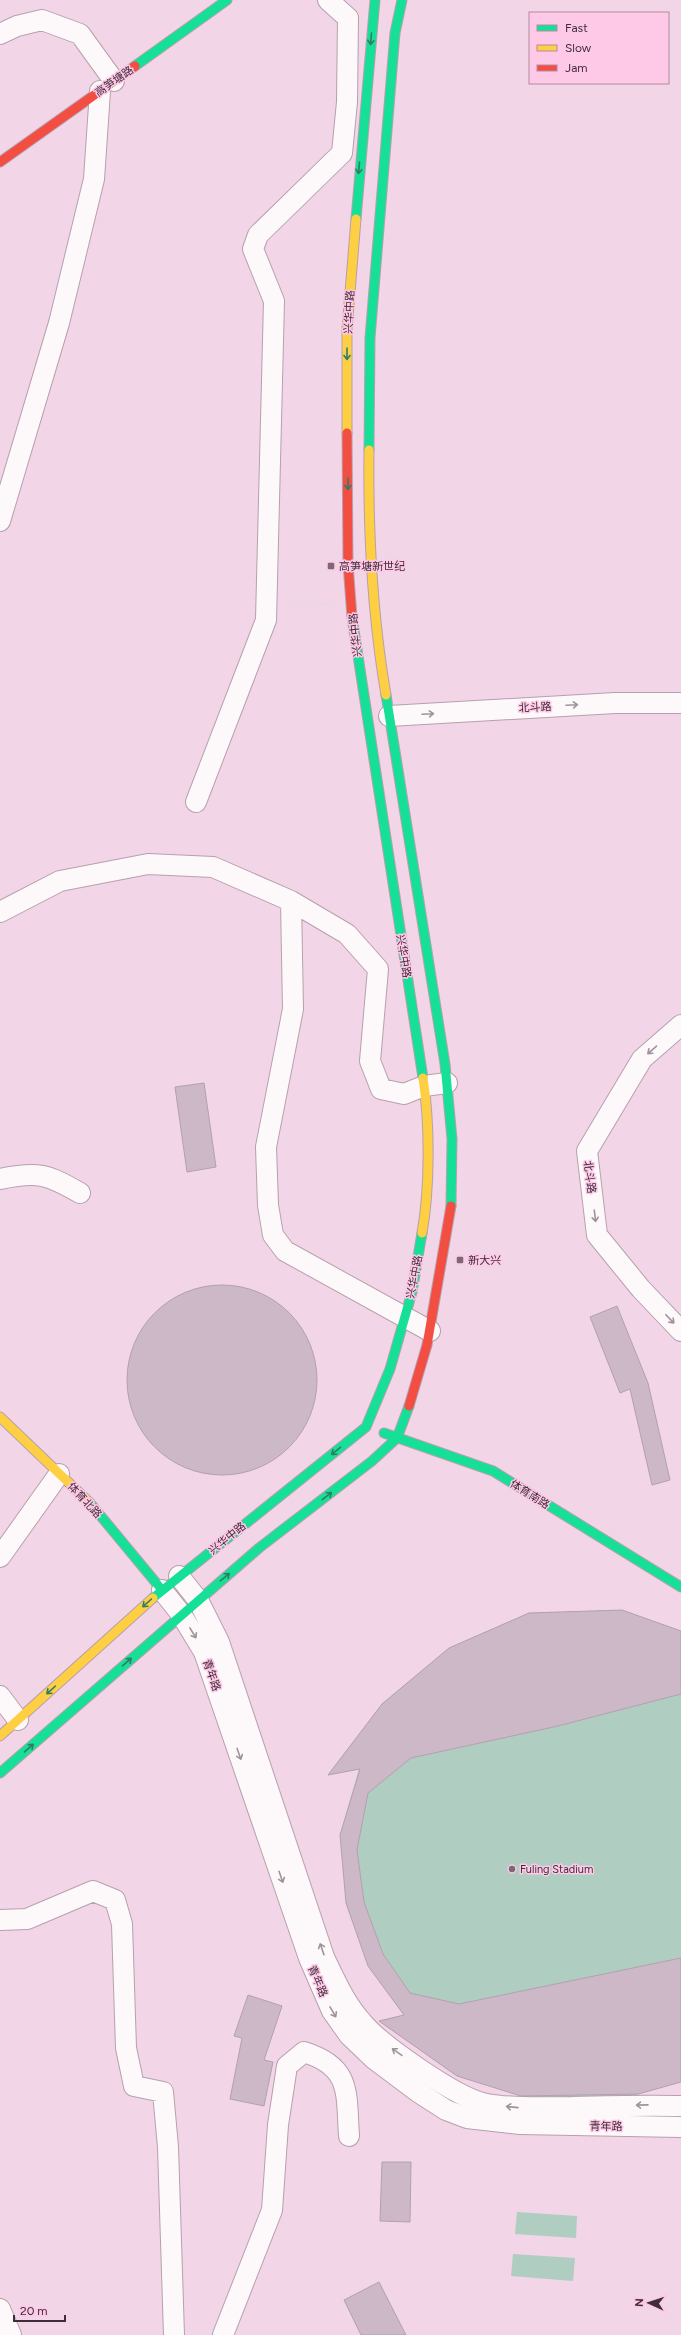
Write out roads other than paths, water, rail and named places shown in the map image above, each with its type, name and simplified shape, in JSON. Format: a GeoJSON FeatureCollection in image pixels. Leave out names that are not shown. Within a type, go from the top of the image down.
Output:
{"type":"FeatureCollection","features":[{"type":"Feature","properties":{"kind":"main road","name":"高笋塘路"},"geometry":{"type":"LineString","coordinates":[[0,162],[227,0]]}},
{"type":"Feature","properties":{"kind":"main road","name":"兴华中路"},"geometry":{"type":"LineString","coordinates":[[0,1736],[162,1590],[366,1427],[390,1369],[412,1292],[425,1215],[427,1131],[424,1086],[353,630],[348,564],[347,329],[375,0]]}},
{"type":"Feature","properties":{"kind":"main road"},"geometry":{"type":"LineString","coordinates":[[0,1774],[181,1614],[259,1548],[372,1461],[397,1438],[411,1402],[430,1331],[451,1205],[452,1139],[447,1083],[376,636],[369,526],[370,338],[395,32],[402,0]]}},
{"type":"Feature","properties":{"kind":"main road","name":"体育北路"},"geometry":{"type":"LineString","coordinates":[[0,1417],[87,1500],[162,1590]]}},
{"type":"Feature","properties":{"kind":"main road","name":"体育南路"},"geometry":{"type":"LineString","coordinates":[[366,1427],[493,1471],[681,1587]]}},
{"type":"Feature","properties":{"kind":"street"},"geometry":{"type":"LineString","coordinates":[[196,802],[266,620],[274,301],[253,249],[258,235],[342,153],[347,102],[348,18],[328,0]]}},
{"type":"Feature","properties":{"kind":"street"},"geometry":{"type":"LineString","coordinates":[[0,34],[17,26],[42,20],[80,34],[107,86],[94,179],[59,323],[0,521]]}},
{"type":"Feature","properties":{"kind":"street","name":"北斗路"},"geometry":{"type":"LineString","coordinates":[[389,716],[615,703],[681,703]]}},
{"type":"Feature","properties":{"kind":"street"},"geometry":{"type":"LineString","coordinates":[[0,912],[60,881],[148,864],[213,866],[291,901],[347,934],[378,968],[370,1060],[381,1089],[404,1094],[424,1086],[447,1083]]}},
{"type":"Feature","properties":{"kind":"street"},"geometry":{"type":"LineString","coordinates":[[291,901],[293,1009],[266,1147],[268,1205],[273,1235],[285,1251],[430,1331]]}},
{"type":"Feature","properties":{"kind":"street","name":"北斗路"},"geometry":{"type":"LineString","coordinates":[[681,1025],[642,1059],[587,1152],[597,1235],[641,1289],[681,1331]]}},
{"type":"Feature","properties":{"kind":"street"},"geometry":{"type":"LineString","coordinates":[[0,1179],[25,1174],[52,1177],[80,1193]]}},
{"type":"Feature","properties":{"kind":"street"},"geometry":{"type":"LineString","coordinates":[[0,1557],[59,1474]]}},
{"type":"Feature","properties":{"kind":"street"},"geometry":{"type":"LineString","coordinates":[[179,1576],[198,1600],[219,1642],[324,1957],[344,1999],[362,2023],[387,2045],[432,2077],[459,2094],[486,2104],[521,2108],[681,2106]]}},
{"type":"Feature","properties":{"kind":"street","name":"青年路"},"geometry":{"type":"LineString","coordinates":[[162,1590],[181,1614],[204,1652],[309,1958],[332,2011],[349,2035],[374,2059],[418,2092],[446,2110],[467,2118],[520,2124],[681,2127]]}},
{"type":"Feature","properties":{"kind":"street"},"geometry":{"type":"LineString","coordinates":[[0,1696],[18,1720]]}},
{"type":"Feature","properties":{"kind":"street"},"geometry":{"type":"LineString","coordinates":[[0,1920],[28,1919],[93,1891],[115,1900],[122,1924],[126,2048],[134,2086],[163,2092],[168,2146],[174,2335]]}},
{"type":"Feature","properties":{"kind":"street"},"geometry":{"type":"LineString","coordinates":[[223,2335],[272,2210],[278,2124],[288,2066],[304,2052],[323,2058],[338,2071],[346,2093],[349,2136]]}},
{"type":"Feature","properties":{"kind":"street"},"geometry":{"type":"LineString","coordinates":[[0,2309],[11,2335]]}},
{"type":"Feature","properties":{"kind":"place","name":"高笋塘新世纪"},"geometry":{"type":"Point","coordinates":[331,566]}},
{"type":"Feature","properties":{"kind":"place","name":"新大兴"},"geometry":{"type":"Point","coordinates":[460,1260]}},
{"type":"Feature","properties":{"kind":"place","name":"Fuling Stadium"},"geometry":{"type":"Point","coordinates":[512,1869]}}]}
